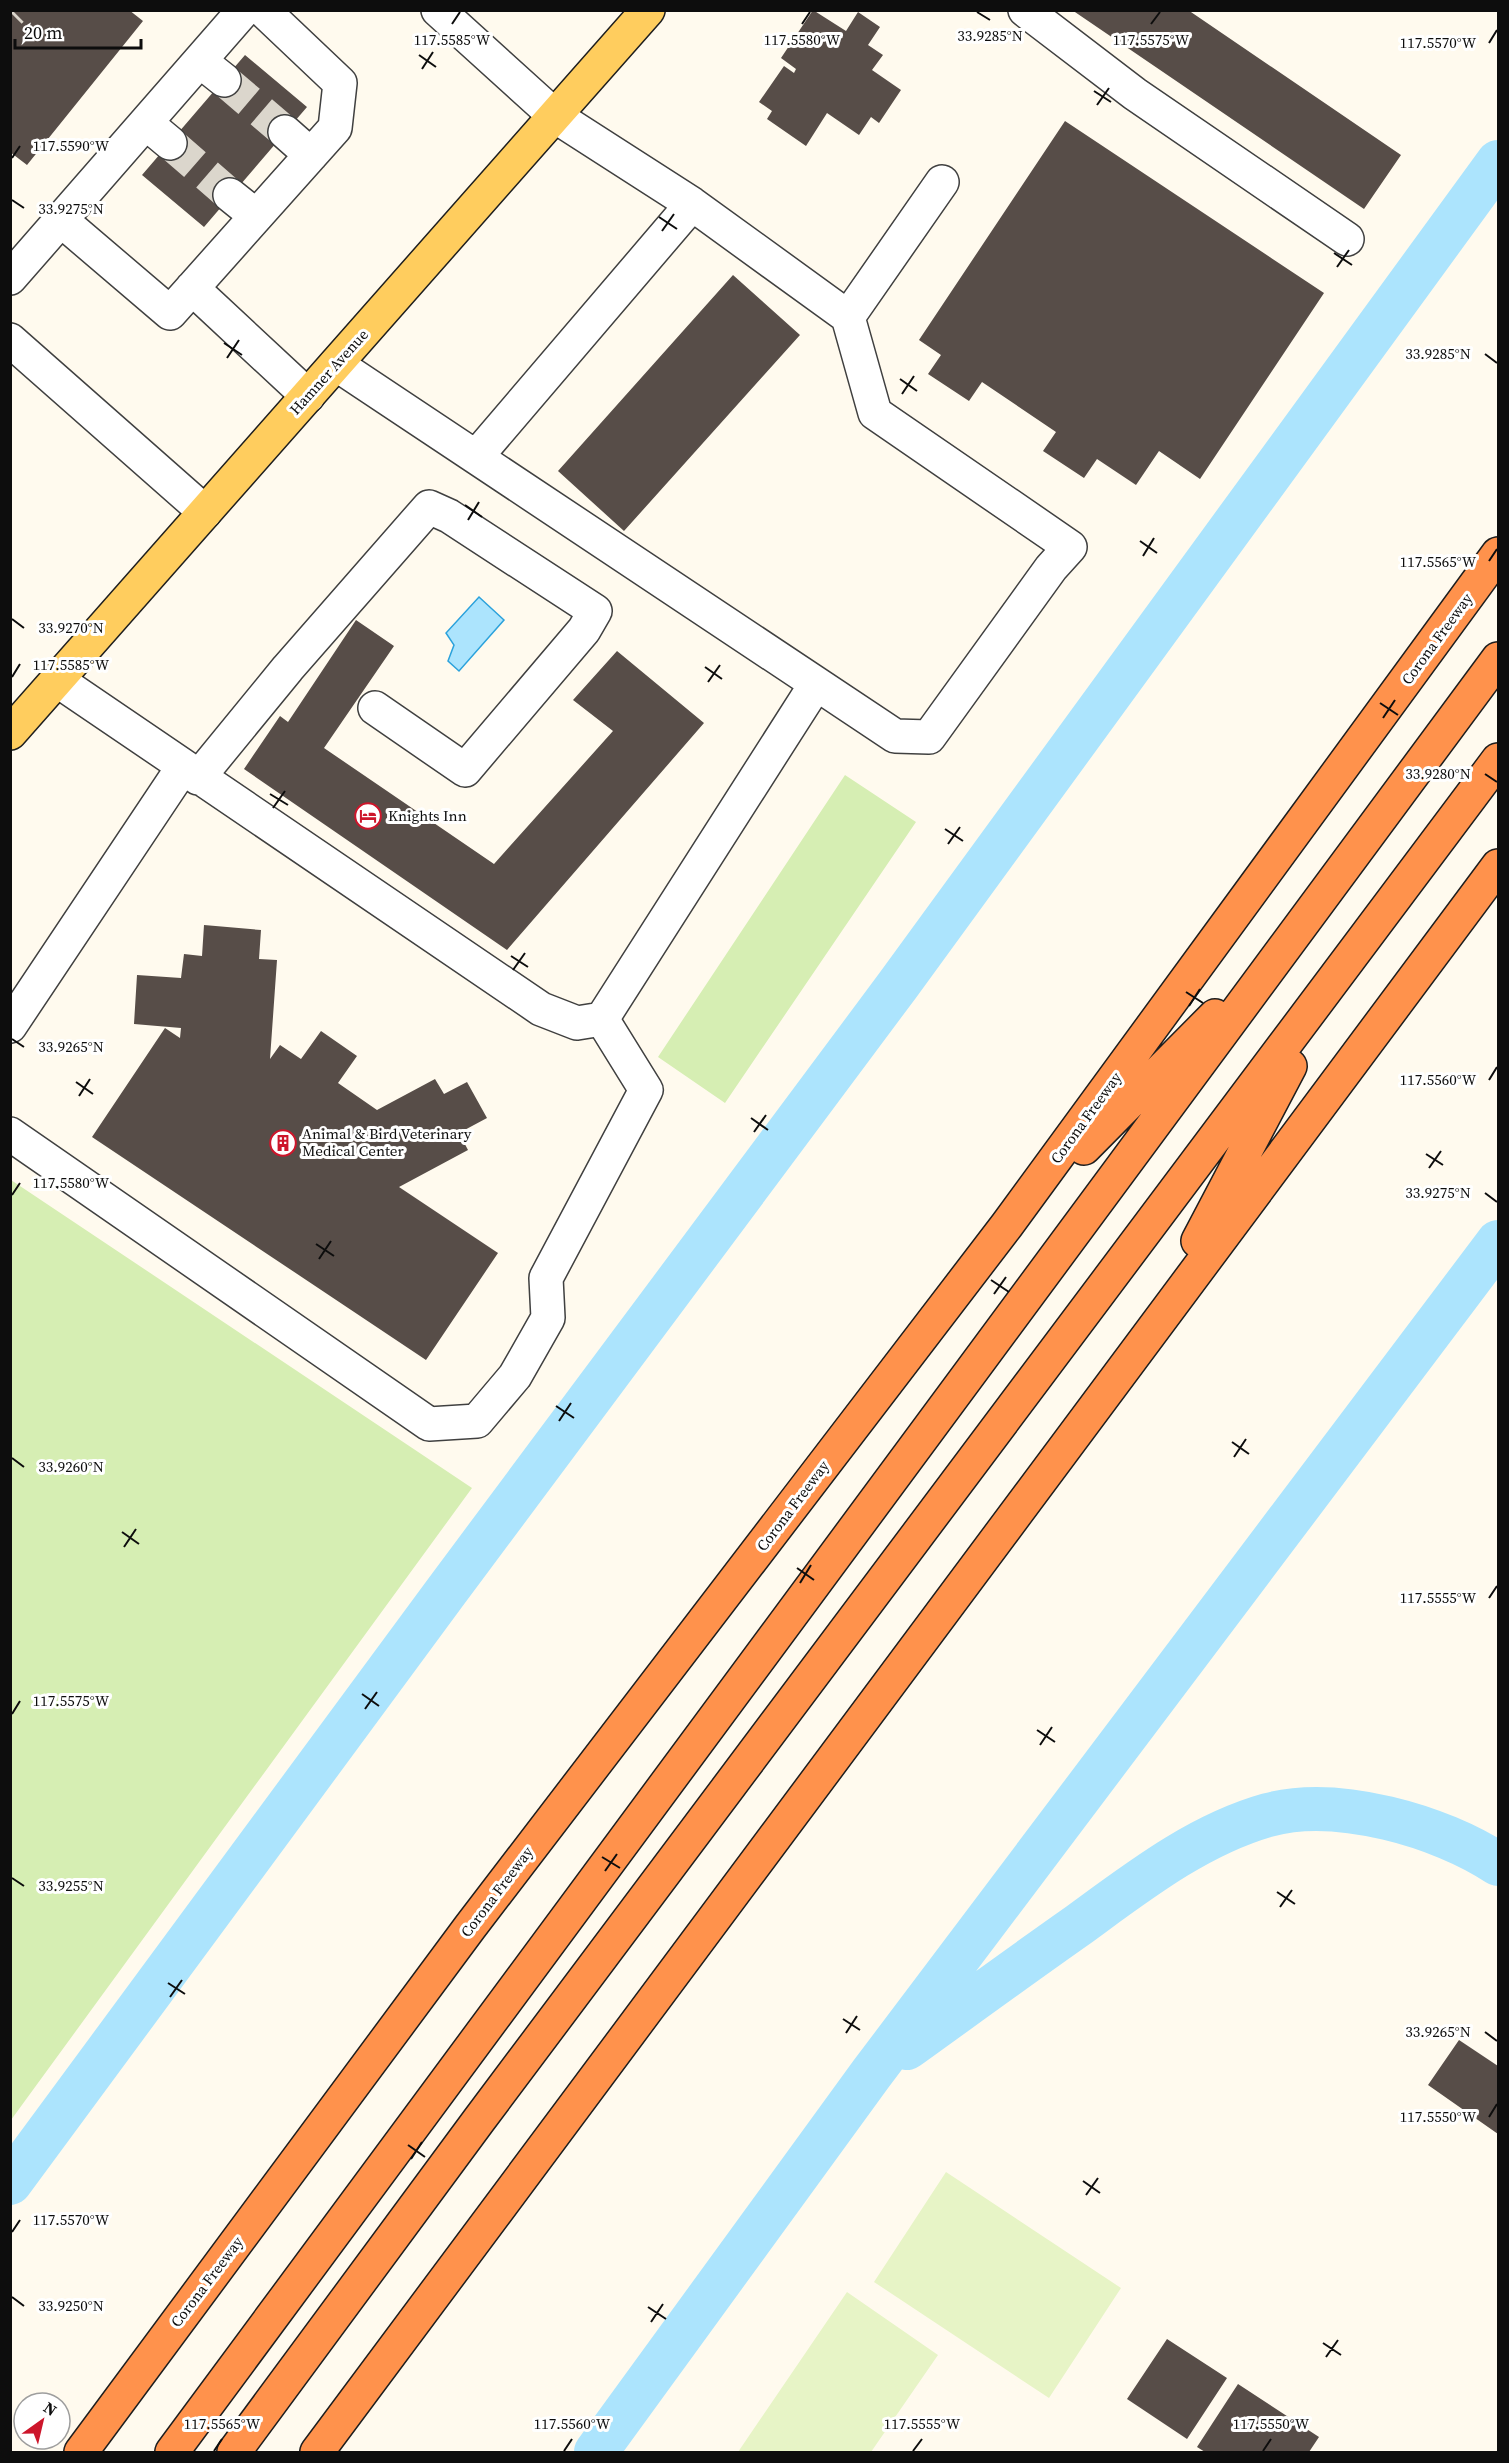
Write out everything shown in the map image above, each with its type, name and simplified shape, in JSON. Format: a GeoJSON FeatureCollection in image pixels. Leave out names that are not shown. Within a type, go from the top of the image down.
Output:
{"type":"FeatureCollection","features":[{"type":"Feature","properties":{"kind":"highway","name":"Corona Freeway"},"geometry":{"type":"LineString","coordinates":[[81,2452],[470,1928],[1007,1225],[1498,554]]}},
{"type":"Feature","properties":{"kind":"highway"},"geometry":{"type":"LineString","coordinates":[[172,2452],[1297,934],[1498,659]]}},
{"type":"Feature","properties":{"kind":"highway"},"geometry":{"type":"LineString","coordinates":[[234,2452],[479,2120],[1498,760]]}},
{"type":"Feature","properties":{"kind":"highway"},"geometry":{"type":"LineString","coordinates":[[317,2452],[1498,866]]}},
{"type":"Feature","properties":{"kind":"highway"},"geometry":{"type":"LineString","coordinates":[[1007,1225],[1297,934]]}},
{"type":"Feature","properties":{"kind":"highway"},"geometry":{"type":"LineString","coordinates":[[1149,1332],[1339,974]]}},
{"type":"Feature","properties":{"kind":"main road","name":"Hamner Avenue"},"geometry":{"type":"LineString","coordinates":[[10,733],[648,10]]}},
{"type":"Feature","properties":{"kind":"street"},"geometry":{"type":"LineString","coordinates":[[16,260],[158,133],[212,70],[244,10]]}},
{"type":"Feature","properties":{"kind":"street"},"geometry":{"type":"LineString","coordinates":[[61,220],[170,313],[335,128],[340,83],[263,10]]}},
{"type":"Feature","properties":{"kind":"street"},"geometry":{"type":"LineString","coordinates":[[336,364],[895,736],[929,737],[1051,568],[1070,547],[875,413],[848,317],[692,204],[555,116],[438,10]]}},
{"type":"Feature","properties":{"kind":"street"},"geometry":{"type":"LineString","coordinates":[[1025,10],[1135,94],[1347,239]]}},
{"type":"Feature","properties":{"kind":"street"},"geometry":{"type":"LineString","coordinates":[[285,132],[311,155]]}},
{"type":"Feature","properties":{"kind":"street"},"geometry":{"type":"LineString","coordinates":[[848,317],[942,182]]}},
{"type":"Feature","properties":{"kind":"street"},"geometry":{"type":"LineString","coordinates":[[230,195],[256,216]]}},
{"type":"Feature","properties":{"kind":"street"},"geometry":{"type":"LineString","coordinates":[[476,457],[692,204]]}},
{"type":"Feature","properties":{"kind":"street"},"geometry":{"type":"LineString","coordinates":[[192,288],[308,396]]}},
{"type":"Feature","properties":{"kind":"street"},"geometry":{"type":"LineString","coordinates":[[10,340],[205,512]]}},
{"type":"Feature","properties":{"kind":"street"},"geometry":{"type":"LineString","coordinates":[[10,1026],[191,773],[288,668],[429,507],[449,516],[595,611],[584,630],[465,770],[375,708]]}},
{"type":"Feature","properties":{"kind":"street"},"geometry":{"type":"LineString","coordinates":[[57,680],[541,1009],[578,1023],[602,1019],[816,684]]}},
{"type":"Feature","properties":{"kind":"street"},"geometry":{"type":"LineString","coordinates":[[10,1134],[429,1424],[477,1421],[515,1376],[548,1318],[546,1278],[646,1090],[602,1019]]}},
{"type":"Feature","properties":{"kind":"green space"},"geometry":{"type":"Polygon","coordinates":[[[845,775],[916,822],[725,1103],[658,1057],[845,775]]]}},
{"type":"Feature","properties":{"kind":"green space"},"geometry":{"type":"Polygon","coordinates":[[[11,1180],[472,1488],[11,2120],[11,1180]]]}},
{"type":"Feature","properties":{"kind":"green space"},"geometry":{"type":"Polygon","coordinates":[[[946,2172],[1121,2288],[1049,2398],[874,2282],[946,2172]]]}},
{"type":"Feature","properties":{"kind":"green space"},"geometry":{"type":"Polygon","coordinates":[[[847,2292],[938,2355],[871,2452],[738,2452],[847,2292]]]}},
{"type":"Feature","properties":{"kind":"water"},"geometry":{"type":"Polygon","coordinates":[[[479,597],[504,620],[459,671],[448,661],[454,645],[446,633],[479,597]]]}},
{"type":"Feature","properties":{"kind":"building"},"geometry":{"type":"Polygon","coordinates":[[[10,10],[129,10],[143,21],[27,165],[10,152],[10,10]]]}},
{"type":"Feature","properties":{"kind":"building"},"geometry":{"type":"Polygon","coordinates":[[[813,10],[846,31],[858,12],[880,27],[868,45],[883,55],[872,70],[901,90],[879,123],[871,117],[859,135],[827,113],[806,146],[767,119],[772,111],[759,102],[784,66],[794,73],[796,69],[781,58],[813,10]]]}},
{"type":"Feature","properties":{"kind":"building"},"geometry":{"type":"Polygon","coordinates":[[[1072,10],[1188,10],[1401,155],[1364,209],[1072,10]]]}},
{"type":"Feature","properties":{"kind":"building"},"geometry":{"type":"Polygon","coordinates":[[[245,55],[307,107],[204,227],[142,175],[245,55]]]}},
{"type":"Feature","properties":{"kind":"building"},"geometry":{"type":"Polygon","coordinates":[[[1065,121],[1324,293],[1200,479],[1159,451],[1136,485],[1097,459],[1084,478],[1043,451],[1056,432],[982,382],[969,401],[928,374],[941,355],[919,340],[1065,121]]]}},
{"type":"Feature","properties":{"kind":"building"},"geometry":{"type":"Polygon","coordinates":[[[733,275],[800,335],[624,531],[558,471],[733,275]]]}},
{"type":"Feature","properties":{"kind":"building","name":"Knights Inn"},"geometry":{"type":"Polygon","coordinates":[[[356,620],[394,646],[324,748],[494,864],[613,731],[573,700],[617,651],[704,723],[507,950],[244,769],[280,716],[288,722],[356,620]]]}},
{"type":"Feature","properties":{"kind":"building","name":"Animal & Bird Veterinary Medical Center"},"geometry":{"type":"Polygon","coordinates":[[[204,925],[261,930],[259,959],[277,960],[270,1059],[280,1045],[301,1059],[321,1031],[357,1056],[338,1083],[377,1110],[435,1079],[444,1094],[467,1082],[487,1118],[459,1133],[468,1150],[399,1187],[498,1253],[426,1360],[92,1137],[165,1028],[180,1038],[181,1028],[134,1024],[137,975],[181,978],[184,954],[202,956],[204,925]]]}},
{"type":"Feature","properties":{"kind":"building"},"geometry":{"type":"Polygon","coordinates":[[[1459,2040],[1498,2066],[1498,2134],[1428,2085],[1459,2040]]]}},
{"type":"Feature","properties":{"kind":"building"},"geometry":{"type":"Polygon","coordinates":[[[1167,2339],[1227,2378],[1187,2439],[1127,2399],[1167,2339]]]}},
{"type":"Feature","properties":{"kind":"building"},"geometry":{"type":"Polygon","coordinates":[[[1238,2384],[1319,2437],[1309,2452],[1205,2452],[1197,2447],[1238,2384]]]}},
{"type":"Feature","properties":{"kind":"waterway"},"geometry":{"type":"LineString","coordinates":[[10,2183],[445,1593],[898,985],[1498,162]]}},
{"type":"Feature","properties":{"kind":"waterway"},"geometry":{"type":"LineString","coordinates":[[596,2452],[871,2074],[1498,1242]]}},
{"type":"Feature","properties":{"kind":"waterway"},"geometry":{"type":"LineString","coordinates":[[907,2048],[1168,1862],[1216,1835],[1268,1815],[1295,1810],[1325,1809],[1388,1818],[1448,1838],[1475,1850],[1498,1864]]}},
{"type":"Feature","properties":{"kind":"tunnel"},"geometry":{"type":"LineString","coordinates":[[224,80],[285,132]]}},
{"type":"Feature","properties":{"kind":"tunnel"},"geometry":{"type":"LineString","coordinates":[[170,143],[230,195]]}},
{"type":"Feature","properties":{"kind":"place","name":"Knights Inn"},"geometry":{"type":"Point","coordinates":[368,816]}},
{"type":"Feature","properties":{"kind":"place","name":"Animal & Bird Veterinary Medical Center"},"geometry":{"type":"Point","coordinates":[283,1143]}}]}
